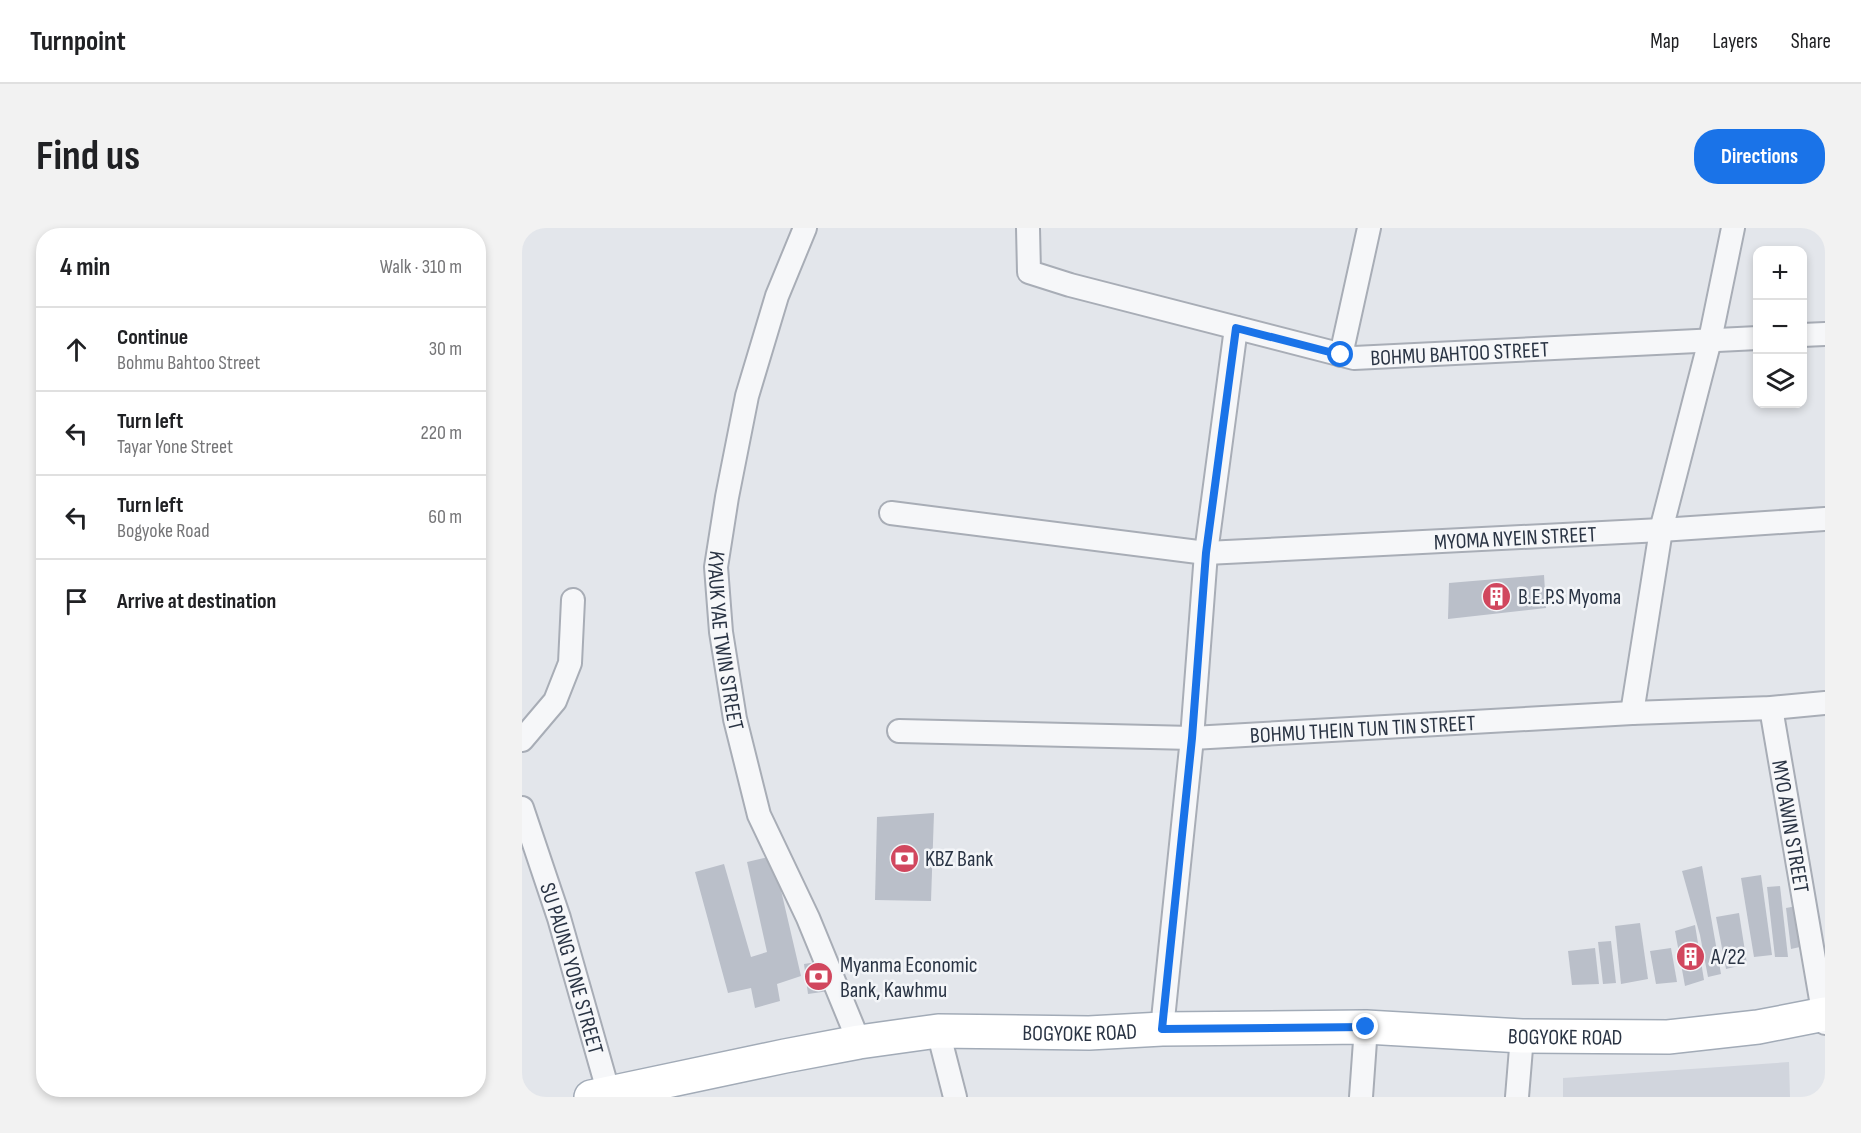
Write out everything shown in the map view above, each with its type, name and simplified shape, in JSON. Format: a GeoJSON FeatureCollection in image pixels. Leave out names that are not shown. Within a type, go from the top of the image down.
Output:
{"type":"FeatureCollection","features":[{"type":"Feature","properties":{"kind":"main road","name":"BOGYOKE ROAD"},"geometry":{"type":"LineString","coordinates":[[600,1096],[774,1058],[859,1042],[938,1031],[1078,1033],[1162,1029],[1366,1027],[1522,1036],[1668,1037],[1758,1027],[1825,1014]]}},
{"type":"Feature","properties":{"kind":"street","name":"KYAUK YAE TWIN STREET"},"geometry":{"type":"LineString","coordinates":[[805,228],[777,296],[747,396],[716,567],[721,632],[735,719],[759,815],[808,918],[859,1042]]}},
{"type":"Feature","properties":{"kind":"street","name":"BOHMU BAHTOO STREET"},"geometry":{"type":"LineString","coordinates":[[1028,228],[1029,272],[1070,285],[1354,358],[1753,338]]}},
{"type":"Feature","properties":{"kind":"street"},"geometry":{"type":"LineString","coordinates":[[1341,355],[1369,228]]}},
{"type":"Feature","properties":{"kind":"street"},"geometry":{"type":"LineString","coordinates":[[1632,713],[1661,530],[1710,340],[1733,228]]}},
{"type":"Feature","properties":{"kind":"street"},"geometry":{"type":"LineString","coordinates":[[1162,1029],[1192,738],[1206,553],[1236,328]]}},
{"type":"Feature","properties":{"kind":"street"},"geometry":{"type":"LineString","coordinates":[[1807,335],[1825,334]]}},
{"type":"Feature","properties":{"kind":"street","name":"MYOMA NYEIN STREET"},"geometry":{"type":"LineString","coordinates":[[891,513],[1206,553],[1661,530],[1825,519]]}},
{"type":"Feature","properties":{"kind":"street"},"geometry":{"type":"LineString","coordinates":[[522,741],[555,701],[570,663],[573,600]]}},
{"type":"Feature","properties":{"kind":"street","name":"BOHMU THEIN TUN TIN STREET"},"geometry":{"type":"LineString","coordinates":[[899,731],[1192,738],[1632,713],[1771,708],[1825,703]]}},
{"type":"Feature","properties":{"kind":"street","name":"MYO AWIN STREET"},"geometry":{"type":"LineString","coordinates":[[1771,708],[1825,1023]]}},
{"type":"Feature","properties":{"kind":"street","name":"SU PAUNG YONE STREET"},"geometry":{"type":"LineString","coordinates":[[522,808],[559,918],[600,1096]]}},
{"type":"Feature","properties":{"kind":"street"},"geometry":{"type":"LineString","coordinates":[[1361,1097],[1366,1027]]}},
{"type":"Feature","properties":{"kind":"street"},"geometry":{"type":"LineString","coordinates":[[938,1031],[955,1097]]}},
{"type":"Feature","properties":{"kind":"street"},"geometry":{"type":"LineString","coordinates":[[1516,1097],[1522,1036]]}},
{"type":"Feature","properties":{"kind":"shaded area"},"geometry":{"type":"Polygon","coordinates":[[[1789,1062],[1790,1097],[1563,1097],[1563,1078],[1789,1062]]]}},
{"type":"Feature","properties":{"kind":"building","name":"B.E.P.S Myoma"},"geometry":{"type":"Polygon","coordinates":[[[1544,575],[1546,608],[1448,619],[1449,583],[1544,575]]]}},
{"type":"Feature","properties":{"kind":"building","name":"KBZ Bank"},"geometry":{"type":"Polygon","coordinates":[[[934,813],[931,901],[875,900],[877,817],[934,813]]]}},
{"type":"Feature","properties":{"kind":"building"},"geometry":{"type":"Polygon","coordinates":[[[773,856],[801,976],[777,984],[780,1001],[755,1008],[751,988],[728,993],[695,872],[724,864],[751,957],[767,952],[747,862],[773,856]]]}},
{"type":"Feature","properties":{"kind":"building"},"geometry":{"type":"Polygon","coordinates":[[[1702,866],[1721,974],[1708,977],[1700,935],[1682,871],[1702,866]]]}},
{"type":"Feature","properties":{"kind":"building"},"geometry":{"type":"Polygon","coordinates":[[[1761,875],[1772,955],[1754,957],[1741,878],[1761,875]]]}},
{"type":"Feature","properties":{"kind":"building"},"geometry":{"type":"Polygon","coordinates":[[[1780,886],[1788,957],[1775,957],[1767,887],[1780,886]]]}},
{"type":"Feature","properties":{"kind":"building"},"geometry":{"type":"Polygon","coordinates":[[[1802,905],[1809,945],[1791,949],[1786,908],[1802,905]]]}},
{"type":"Feature","properties":{"kind":"building"},"geometry":{"type":"Polygon","coordinates":[[[1739,913],[1747,964],[1726,969],[1716,917],[1739,913]]]}},
{"type":"Feature","properties":{"kind":"building"},"geometry":{"type":"Polygon","coordinates":[[[1640,923],[1648,979],[1621,984],[1615,926],[1640,923]]]}},
{"type":"Feature","properties":{"kind":"building","name":"A/22"},"geometry":{"type":"Polygon","coordinates":[[[1695,925],[1704,980],[1685,986],[1675,931],[1695,925]]]}},
{"type":"Feature","properties":{"kind":"building"},"geometry":{"type":"Polygon","coordinates":[[[1611,941],[1616,983],[1603,984],[1598,942],[1611,941]]]}},
{"type":"Feature","properties":{"kind":"building"},"geometry":{"type":"Polygon","coordinates":[[[1595,948],[1599,984],[1572,985],[1568,951],[1595,948]]]}},
{"type":"Feature","properties":{"kind":"building"},"geometry":{"type":"Polygon","coordinates":[[[1671,948],[1677,982],[1656,984],[1650,951],[1671,948]]]}},
{"type":"Feature","properties":{"kind":"building","name":"Myanma Economic Bank, Kawhmu"},"geometry":{"type":"Polygon","coordinates":[[[830,960],[836,990],[808,994],[804,964],[830,960]]]}},
{"type":"Feature","properties":{"kind":"place","name":"B.E.P.S Myoma"},"geometry":{"type":"Point","coordinates":[1497,596]}},
{"type":"Feature","properties":{"kind":"place","name":"KBZ Bank"},"geometry":{"type":"Point","coordinates":[904,858]}},
{"type":"Feature","properties":{"kind":"place","name":"A/22"},"geometry":{"type":"Point","coordinates":[1690,956]}},
{"type":"Feature","properties":{"kind":"place","name":"Myanma Economic Bank, Kawhmu"},"geometry":{"type":"Point","coordinates":[819,977]}},
{"type":"Feature","properties":{"kind":"route"},"geometry":{"type":"LineString","coordinates":[[1341,355],[1236,328],[1206,553],[1192,738],[1162,1029],[1366,1027]]}}]}
